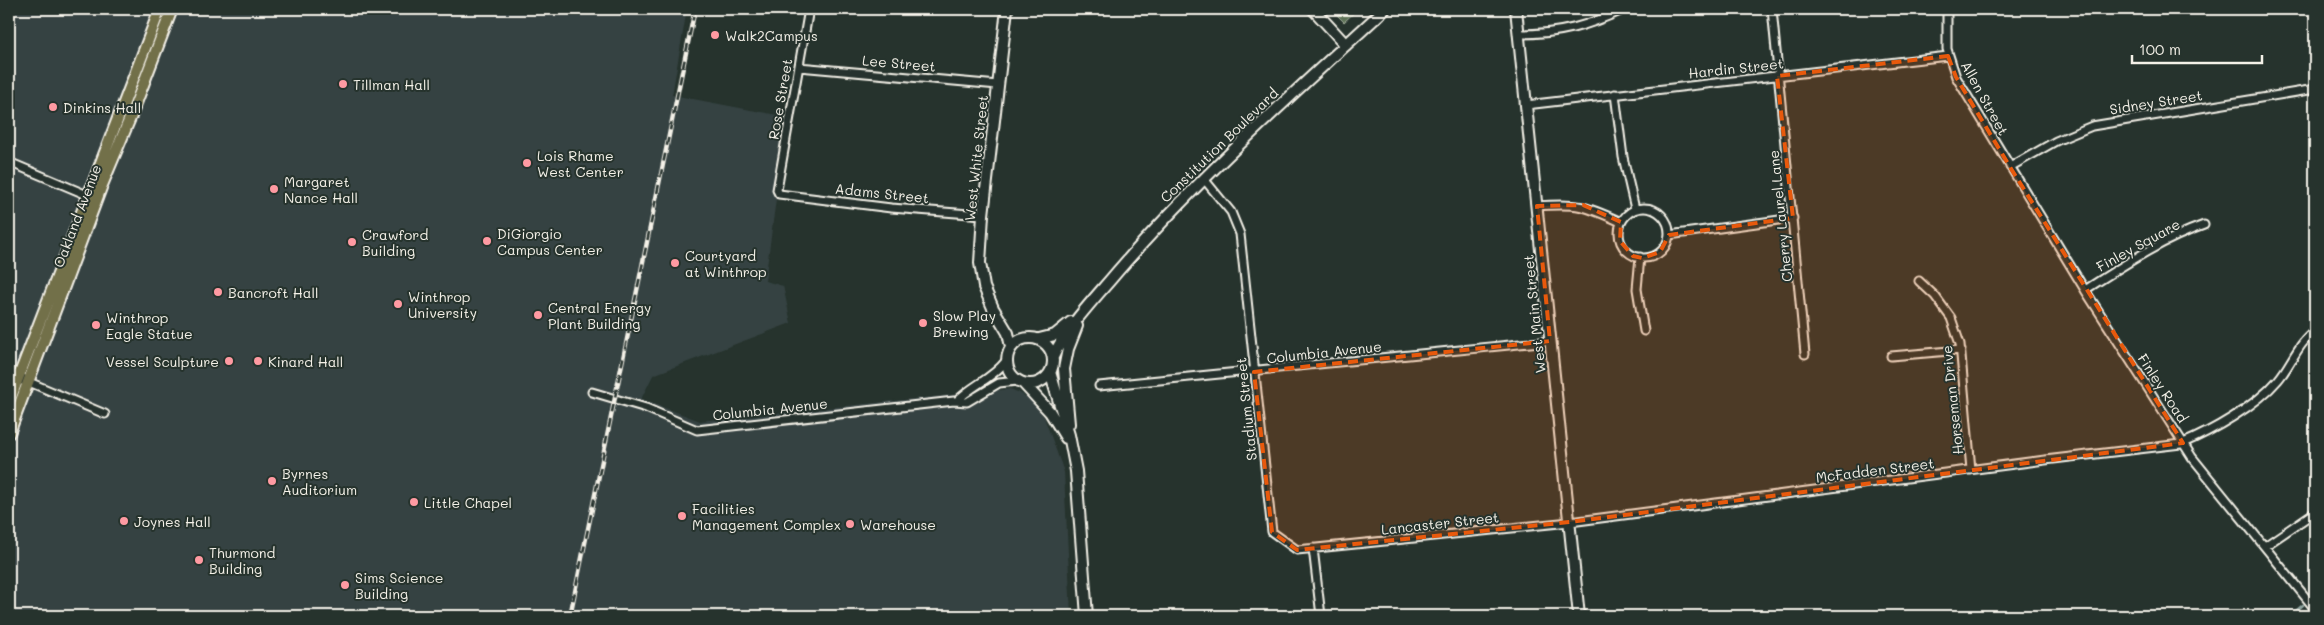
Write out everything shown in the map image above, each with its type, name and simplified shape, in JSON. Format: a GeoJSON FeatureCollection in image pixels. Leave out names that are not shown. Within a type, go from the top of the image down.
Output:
{"type":"FeatureCollection","features":[{"type":"Feature","properties":{"kind":"main road","name":"Oakland Avenue"},"geometry":{"type":"LineString","coordinates":[[9,402],[13,376],[160,9]]}},
{"type":"Feature","properties":{"kind":"main road","name":"Oakland Avenue"},"geometry":{"type":"LineString","coordinates":[[9,433],[97,199],[172,9]]}},
{"type":"Feature","properties":{"kind":"street","name":"Rose Street"},"geometry":{"type":"LineString","coordinates":[[779,194],[777,190],[809,9]]}},
{"type":"Feature","properties":{"kind":"street","name":"West White Street"},"geometry":{"type":"LineString","coordinates":[[1007,9],[983,215],[980,263],[984,287],[993,308],[1008,333],[1011,346]]}},
{"type":"Feature","properties":{"kind":"street"},"geometry":{"type":"LineString","coordinates":[[1313,9],[1346,45]]}},
{"type":"Feature","properties":{"kind":"street","name":"Constitution Boulevard"},"geometry":{"type":"LineString","coordinates":[[1087,616],[1077,488],[1069,435],[1050,372],[1053,357],[1082,315],[1155,227],[1292,94],[1385,9]]}},
{"type":"Feature","properties":{"kind":"street","name":"West Main Street"},"geometry":{"type":"LineString","coordinates":[[1516,9],[1579,616]]}},
{"type":"Feature","properties":{"kind":"street"},"geometry":{"type":"LineString","coordinates":[[1519,34],[1550,34],[1593,23],[1625,9]]}},
{"type":"Feature","properties":{"kind":"street","name":"Cherry Laurel Lane"},"geometry":{"type":"LineString","coordinates":[[1772,9],[1777,76],[1806,354]]}},
{"type":"Feature","properties":{"kind":"street","name":"Allen Street"},"geometry":{"type":"LineString","coordinates":[[1947,9],[1948,56],[1956,77],[2010,167]]}},
{"type":"Feature","properties":{"kind":"street","name":"Hardin Street"},"geometry":{"type":"LineString","coordinates":[[1526,105],[1948,56]]}},
{"type":"Feature","properties":{"kind":"street","name":"Lee Street"},"geometry":{"type":"LineString","coordinates":[[799,67],[998,85]]}},
{"type":"Feature","properties":{"kind":"street","name":"Sidney Street"},"geometry":{"type":"LineString","coordinates":[[2010,167],[2056,141],[2092,126],[2315,89]]}},
{"type":"Feature","properties":{"kind":"street"},"geometry":{"type":"LineString","coordinates":[[1615,94],[1623,157],[1636,210]]}},
{"type":"Feature","properties":{"kind":"street"},"geometry":{"type":"LineString","coordinates":[[9,162],[97,199]]}},
{"type":"Feature","properties":{"kind":"street","name":"Finley Road"},"geometry":{"type":"LineString","coordinates":[[2010,167],[2085,290],[2183,443],[2215,486],[2315,609]]}},
{"type":"Feature","properties":{"kind":"street","name":"Stadium Street"},"geometry":{"type":"LineString","coordinates":[[1204,178],[1231,212],[1240,234],[1272,532],[1297,550],[1313,548]]}},
{"type":"Feature","properties":{"kind":"street","name":"Adams Street"},"geometry":{"type":"LineString","coordinates":[[779,194],[891,208],[983,215]]}},
{"type":"Feature","properties":{"kind":"street"},"geometry":{"type":"LineString","coordinates":[[1537,206],[1568,203],[1583,205],[1621,222]]}},
{"type":"Feature","properties":{"kind":"street"},"geometry":{"type":"LineString","coordinates":[[1645,208],[1655,211],[1667,225],[1668,235],[1666,244],[1660,252],[1652,257],[1640,258],[1633,256],[1625,250],[1620,241],[1621,222],[1627,214],[1636,210],[1645,208]]}},
{"type":"Feature","properties":{"kind":"street"},"geometry":{"type":"LineString","coordinates":[[1668,235],[1793,218]]}},
{"type":"Feature","properties":{"kind":"street","name":"Finley Square"},"geometry":{"type":"LineString","coordinates":[[2085,290],[2170,239],[2204,225]]}},
{"type":"Feature","properties":{"kind":"street"},"geometry":{"type":"LineString","coordinates":[[1640,258],[1637,289],[1644,331]]}},
{"type":"Feature","properties":{"kind":"street","name":"Horseman Drive"},"geometry":{"type":"LineString","coordinates":[[1918,281],[1935,296],[1951,318],[1961,350],[1971,470]]}},
{"type":"Feature","properties":{"kind":"street","name":"West White Street"},"geometry":{"type":"LineString","coordinates":[[993,308],[1013,329],[1028,338]]}},
{"type":"Feature","properties":{"kind":"street"},"geometry":{"type":"LineString","coordinates":[[1069,435],[1064,369],[1068,349],[1082,315]]}},
{"type":"Feature","properties":{"kind":"street","name":"Constitution Boulevard"},"geometry":{"type":"LineString","coordinates":[[1028,338],[1039,339],[1054,335],[1082,315]]}},
{"type":"Feature","properties":{"kind":"street"},"geometry":{"type":"LineString","coordinates":[[2183,443],[2232,416],[2271,388],[2306,338],[2315,331]]}},
{"type":"Feature","properties":{"kind":"street"},"geometry":{"type":"LineString","coordinates":[[957,401],[962,395],[988,379],[1006,361],[1011,346],[1016,341],[1028,338]]}},
{"type":"Feature","properties":{"kind":"street"},"geometry":{"type":"LineString","coordinates":[[1039,339],[1046,344],[1053,357]]}},
{"type":"Feature","properties":{"kind":"street","name":"Columbia Avenue"},"geometry":{"type":"LineString","coordinates":[[1099,386],[1550,342]]}},
{"type":"Feature","properties":{"kind":"street"},"geometry":{"type":"LineString","coordinates":[[1891,356],[1961,350]]}},
{"type":"Feature","properties":{"kind":"street","name":"Constitution Boulevard"},"geometry":{"type":"LineString","coordinates":[[1006,361],[1011,376],[1021,383],[1050,412],[1072,450]]}},
{"type":"Feature","properties":{"kind":"street"},"geometry":{"type":"LineString","coordinates":[[1021,383],[1039,383],[1050,372]]}},
{"type":"Feature","properties":{"kind":"street"},"geometry":{"type":"LineString","coordinates":[[13,376],[105,414]]}},
{"type":"Feature","properties":{"kind":"street","name":"Columbia Avenue"},"geometry":{"type":"LineString","coordinates":[[592,392],[615,397],[646,408],[697,430],[957,401],[967,402],[999,384],[1021,383]]}},
{"type":"Feature","properties":{"kind":"street","name":"McFadden Street"},"geometry":{"type":"LineString","coordinates":[[1570,522],[2183,443]]}},
{"type":"Feature","properties":{"kind":"street"},"geometry":{"type":"LineString","coordinates":[[2265,546],[2315,512]]}},
{"type":"Feature","properties":{"kind":"street","name":"Lancaster Street"},"geometry":{"type":"LineString","coordinates":[[1313,548],[1570,522]]}},
{"type":"Feature","properties":{"kind":"street"},"geometry":{"type":"LineString","coordinates":[[1313,548],[1320,616]]}},
{"type":"Feature","properties":{"kind":"highlighted area"},"geometry":{"type":"Polygon","coordinates":[[[1948,56],[1956,77],[2010,167],[2183,443],[1570,522],[1297,550],[1272,532],[1254,372],[1550,341],[1537,206],[1583,205],[1621,222],[1620,241],[1633,256],[1642,258],[1660,252],[1669,235],[1793,218],[1777,76],[1948,56]]]}},
{"type":"Feature","properties":{"kind":"shaded area","name":"Winthrop University"},"geometry":{"type":"Polygon","coordinates":[[[9,9],[687,9],[672,95],[787,117],[765,281],[783,286],[791,323],[653,375],[641,399],[700,421],[1010,389],[1020,393],[1033,402],[1044,417],[1064,472],[1071,616],[9,616],[9,9]]]}},
{"type":"Feature","properties":{"kind":"green space"},"geometry":{"type":"Polygon","coordinates":[[[1331,9],[1358,9],[1344,22],[1331,9]]]}},
{"type":"Feature","properties":{"kind":"waterway"},"geometry":{"type":"LineString","coordinates":[[2290,616],[2303,605]]}},
{"type":"Feature","properties":{"kind":"railway"},"geometry":{"type":"LineString","coordinates":[[570,616],[695,9]]}},
{"type":"Feature","properties":{"kind":"place","name":"Walk2Campus"},"geometry":{"type":"Point","coordinates":[715,35]}},
{"type":"Feature","properties":{"kind":"place","name":"Tillman Hall"},"geometry":{"type":"Point","coordinates":[343,84]}},
{"type":"Feature","properties":{"kind":"place","name":"Dinkins Hall"},"geometry":{"type":"Point","coordinates":[53,107]}},
{"type":"Feature","properties":{"kind":"place","name":"Lois Rhame West Center"},"geometry":{"type":"Point","coordinates":[527,163]}},
{"type":"Feature","properties":{"kind":"place","name":"Margaret Nance Hall"},"geometry":{"type":"Point","coordinates":[274,189]}},
{"type":"Feature","properties":{"kind":"place","name":"DiGiorgio Campus Center"},"geometry":{"type":"Point","coordinates":[487,241]}},
{"type":"Feature","properties":{"kind":"place","name":"Crawford Building"},"geometry":{"type":"Point","coordinates":[352,242]}},
{"type":"Feature","properties":{"kind":"place","name":"Courtyard at Winthrop"},"geometry":{"type":"Point","coordinates":[675,263]}},
{"type":"Feature","properties":{"kind":"place","name":"Bancroft Hall"},"geometry":{"type":"Point","coordinates":[218,292]}},
{"type":"Feature","properties":{"kind":"place","name":"Winthrop University"},"geometry":{"type":"Point","coordinates":[398,304]}},
{"type":"Feature","properties":{"kind":"place","name":"Central Energy Plant Building"},"geometry":{"type":"Point","coordinates":[538,315]}},
{"type":"Feature","properties":{"kind":"place","name":"Slow Play Brewing"},"geometry":{"type":"Point","coordinates":[923,323]}},
{"type":"Feature","properties":{"kind":"place","name":"Winthrop Eagle Statue"},"geometry":{"type":"Point","coordinates":[96,325]}},
{"type":"Feature","properties":{"kind":"place","name":"Vessel Sculpture"},"geometry":{"type":"Point","coordinates":[229,361]}},
{"type":"Feature","properties":{"kind":"place","name":"Kinard Hall"},"geometry":{"type":"Point","coordinates":[258,361]}},
{"type":"Feature","properties":{"kind":"place","name":"Byrnes Auditorium"},"geometry":{"type":"Point","coordinates":[272,481]}},
{"type":"Feature","properties":{"kind":"place","name":"Little Chapel"},"geometry":{"type":"Point","coordinates":[414,502]}},
{"type":"Feature","properties":{"kind":"place","name":"Facilities Management Complex"},"geometry":{"type":"Point","coordinates":[682,516]}},
{"type":"Feature","properties":{"kind":"place","name":"Joynes Hall"},"geometry":{"type":"Point","coordinates":[124,521]}},
{"type":"Feature","properties":{"kind":"place","name":"Warehouse"},"geometry":{"type":"Point","coordinates":[850,524]}},
{"type":"Feature","properties":{"kind":"place","name":"Thurmond Building"},"geometry":{"type":"Point","coordinates":[199,560]}},
{"type":"Feature","properties":{"kind":"place","name":"Sims Science Building"},"geometry":{"type":"Point","coordinates":[345,585]}}]}
